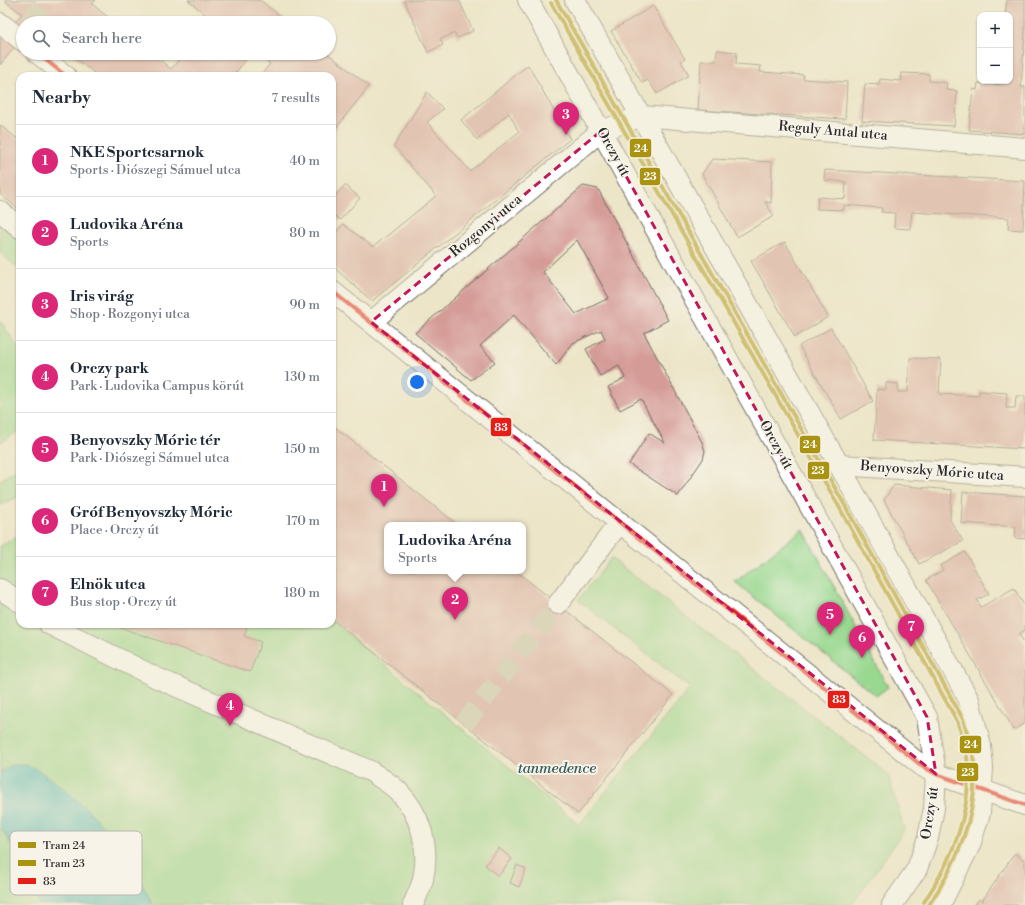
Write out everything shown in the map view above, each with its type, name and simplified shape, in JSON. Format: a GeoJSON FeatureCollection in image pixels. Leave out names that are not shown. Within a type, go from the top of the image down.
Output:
{"type":"FeatureCollection","features":[{"type":"Feature","properties":{"kind":"street","name":"Orczy út"},"geometry":{"type":"LineString","coordinates":[[528,0],[927,717],[936,774],[934,808],[928,838],[917,870],[892,905]]}},
{"type":"Feature","properties":{"kind":"street"},"geometry":{"type":"LineString","coordinates":[[575,0],[840,465],[969,700],[981,746],[983,768],[980,813],[970,845],[940,905]]}},
{"type":"Feature","properties":{"kind":"street"},"geometry":{"type":"LineString","coordinates":[[0,23],[16,33]]}},
{"type":"Feature","properties":{"kind":"street"},"geometry":{"type":"LineString","coordinates":[[47,60],[61,72]]}},
{"type":"Feature","properties":{"kind":"street","name":"Rozgonyi utca"},"geometry":{"type":"LineString","coordinates":[[371,322],[601,131],[642,116]]}},
{"type":"Feature","properties":{"kind":"street","name":"Reguly Antal utca"},"geometry":{"type":"LineString","coordinates":[[642,116],[1025,148]]}},
{"type":"Feature","properties":{"kind":"street"},"geometry":{"type":"LineString","coordinates":[[0,211],[16,225]]}},
{"type":"Feature","properties":{"kind":"street"},"geometry":{"type":"LineString","coordinates":[[336,293],[922,766],[936,774],[1025,805]]}},
{"type":"Feature","properties":{"kind":"street","name":"Benyovszky Móric utca"},"geometry":{"type":"LineString","coordinates":[[840,465],[1025,477]]}},
{"type":"Feature","properties":{"kind":"street"},"geometry":{"type":"LineString","coordinates":[[558,604],[620,522]]}},
{"type":"Feature","properties":{"kind":"street"},"geometry":{"type":"LineString","coordinates":[[0,589],[16,599]]}},
{"type":"Feature","properties":{"kind":"street"},"geometry":{"type":"LineString","coordinates":[[58,628],[164,681],[370,771],[397,790],[410,805],[420,823],[424,841],[426,858],[423,880],[413,905]]}},
{"type":"Feature","properties":{"kind":"highlighted area"},"geometry":{"type":"Polygon","coordinates":[[[601,131],[927,717],[936,774],[371,322],[601,131]]]}},
{"type":"Feature","properties":{"kind":"green space"},"geometry":{"type":"Polygon","coordinates":[[[0,223],[16,236],[16,266],[0,253],[0,223]]]}},
{"type":"Feature","properties":{"kind":"green space"},"geometry":{"type":"Polygon","coordinates":[[[0,320],[16,345],[16,433],[0,443],[0,320]]]}},
{"type":"Feature","properties":{"kind":"green space"},"geometry":{"type":"Polygon","coordinates":[[[16,470],[16,498],[0,505],[0,480],[16,470]]]}},
{"type":"Feature","properties":{"kind":"green space"},"geometry":{"type":"Polygon","coordinates":[[[803,529],[888,687],[876,696],[735,582],[803,529]]]}},
{"type":"Feature","properties":{"kind":"green space"},"geometry":{"type":"Polygon","coordinates":[[[16,538],[16,628],[336,628],[336,624],[579,825],[690,688],[578,600],[611,558],[888,774],[904,830],[852,905],[153,905],[142,886],[142,831],[96,831],[11,765],[0,772],[0,546],[16,538]]]}},
{"type":"Feature","properties":{"kind":"green space"},"geometry":{"type":"Polygon","coordinates":[[[0,826],[10,843],[10,895],[36,895],[40,905],[0,905],[0,826]]]}},
{"type":"Feature","properties":{"kind":"water"},"geometry":{"type":"Polygon","coordinates":[[[27,764],[55,782],[80,802],[107,831],[10,831],[10,843],[0,826],[0,772],[11,765],[27,764]]]}},
{"type":"Feature","properties":{"kind":"water"},"geometry":{"type":"Polygon","coordinates":[[[142,885],[153,905],[40,905],[36,895],[142,895],[142,885]]]}},
{"type":"Feature","properties":{"kind":"building"},"geometry":{"type":"Polygon","coordinates":[[[4,0],[96,0],[92,4],[107,16],[20,16],[22,14],[4,0]]]}},
{"type":"Feature","properties":{"kind":"building"},"geometry":{"type":"Polygon","coordinates":[[[188,0],[260,0],[280,16],[207,16],[188,0]]]}},
{"type":"Feature","properties":{"kind":"building"},"geometry":{"type":"Polygon","coordinates":[[[404,0],[459,0],[473,31],[457,38],[455,33],[440,39],[443,45],[428,52],[404,0]]]}},
{"type":"Feature","properties":{"kind":"building"},"geometry":{"type":"Polygon","coordinates":[[[1007,0],[1025,0],[1025,31],[1021,87],[1025,87],[1025,134],[969,130],[973,89],[977,90],[978,84],[1013,84],[1013,12],[1005,12],[1007,0]]]}},
{"type":"Feature","properties":{"kind":"building"},"geometry":{"type":"Polygon","coordinates":[[[653,6],[685,59],[681,61],[689,75],[657,94],[648,80],[642,83],[611,31],[653,6]]]}},
{"type":"Feature","properties":{"kind":"building"},"geometry":{"type":"Polygon","coordinates":[[[16,21],[16,46],[0,65],[0,40],[16,21]]]}},
{"type":"Feature","properties":{"kind":"building"},"geometry":{"type":"Polygon","coordinates":[[[717,50],[737,52],[736,64],[761,66],[760,72],[804,75],[803,79],[847,82],[845,119],[698,110],[701,61],[716,61],[717,50]]]}},
{"type":"Feature","properties":{"kind":"building"},"geometry":{"type":"Polygon","coordinates":[[[78,60],[160,60],[171,69],[179,60],[246,60],[236,72],[93,72],[78,60]]]}},
{"type":"Feature","properties":{"kind":"building"},"geometry":{"type":"Polygon","coordinates":[[[265,60],[336,60],[369,86],[336,128],[336,72],[263,72],[270,64],[265,60]]]}},
{"type":"Feature","properties":{"kind":"building"},"geometry":{"type":"Polygon","coordinates":[[[528,65],[570,139],[372,301],[336,270],[336,232],[343,224],[373,247],[436,196],[394,146],[427,92],[443,109],[427,122],[470,171],[519,132],[509,113],[477,140],[461,120],[528,65]]]}},
{"type":"Feature","properties":{"kind":"building"},"geometry":{"type":"Polygon","coordinates":[[[902,73],[929,74],[929,81],[947,83],[946,90],[957,91],[954,126],[862,121],[865,84],[879,85],[880,79],[901,81],[902,73]]]}},
{"type":"Feature","properties":{"kind":"building"},"geometry":{"type":"Polygon","coordinates":[[[0,125],[16,138],[16,207],[0,194],[0,125]]]}},
{"type":"Feature","properties":{"kind":"building"},"geometry":{"type":"Polygon","coordinates":[[[712,159],[772,162],[771,203],[765,202],[774,216],[737,237],[702,174],[712,159]]]}},
{"type":"Feature","properties":{"kind":"building"},"geometry":{"type":"Polygon","coordinates":[[[825,170],[1025,181],[1023,230],[1008,229],[1009,218],[912,212],[910,229],[894,228],[895,213],[881,212],[882,208],[844,205],[844,210],[817,209],[818,197],[845,199],[846,182],[824,180],[825,170]]]}},
{"type":"Feature","properties":{"kind":"building"},"geometry":{"type":"Polygon","coordinates":[[[345,185],[360,198],[340,220],[336,216],[336,195],[345,185]]]}},
{"type":"Feature","properties":{"kind":"building"},"geometry":{"type":"Polygon","coordinates":[[[583,186],[598,189],[668,320],[644,333],[702,442],[705,451],[703,459],[678,496],[629,464],[649,433],[665,443],[641,399],[620,410],[608,387],[625,378],[619,366],[600,376],[586,349],[605,339],[601,330],[573,343],[556,365],[514,315],[480,346],[495,362],[471,380],[415,333],[583,186]],[[577,240],[543,272],[576,314],[609,298],[577,240]]]}},
{"type":"Feature","properties":{"kind":"building"},"geometry":{"type":"Polygon","coordinates":[[[785,242],[828,317],[795,337],[751,261],[785,242]]]}},
{"type":"Feature","properties":{"kind":"building"},"geometry":{"type":"Polygon","coordinates":[[[831,328],[873,401],[841,419],[799,346],[831,328]]]}},
{"type":"Feature","properties":{"kind":"building"},"geometry":{"type":"Polygon","coordinates":[[[910,358],[941,359],[939,394],[979,396],[979,391],[1007,393],[1006,408],[1015,408],[1016,396],[1025,396],[1025,449],[874,440],[877,389],[886,390],[886,383],[898,384],[898,392],[908,392],[910,358]]]}},
{"type":"Feature","properties":{"kind":"building"},"geometry":{"type":"Polygon","coordinates":[[[336,428],[454,522],[384,522],[384,574],[520,574],[673,695],[578,814],[336,622],[336,428]]]}},
{"type":"Feature","properties":{"kind":"building"},"geometry":{"type":"Polygon","coordinates":[[[894,485],[952,490],[950,520],[963,541],[919,564],[884,500],[894,485]]]}},
{"type":"Feature","properties":{"kind":"building"},"geometry":{"type":"Polygon","coordinates":[[[963,492],[1025,496],[1025,539],[1015,538],[1016,527],[961,523],[963,492]]]}},
{"type":"Feature","properties":{"kind":"building"},"geometry":{"type":"Polygon","coordinates":[[[965,552],[989,594],[977,600],[981,607],[1014,588],[1025,607],[1025,630],[1019,634],[1025,644],[1025,723],[1014,730],[926,580],[943,570],[940,566],[965,552]]]}},
{"type":"Feature","properties":{"kind":"building"},"geometry":{"type":"Polygon","coordinates":[[[122,628],[247,628],[244,636],[261,642],[250,672],[122,628]]]}},
{"type":"Feature","properties":{"kind":"building"},"geometry":{"type":"Polygon","coordinates":[[[499,848],[512,859],[498,876],[485,865],[499,848]]]}},
{"type":"Feature","properties":{"kind":"building"},"geometry":{"type":"Polygon","coordinates":[[[1015,853],[1025,861],[1025,905],[975,905],[979,899],[982,901],[1015,853]]]}},
{"type":"Feature","properties":{"kind":"building"},"geometry":{"type":"Polygon","coordinates":[[[517,865],[526,869],[519,887],[510,883],[517,865]]]}},
{"type":"Feature","properties":{"kind":"tunnel"},"geometry":{"type":"LineString","coordinates":[[34,16],[47,0]]}},
{"type":"Feature","properties":{"kind":"tunnel"},"geometry":{"type":"LineString","coordinates":[[464,724],[558,604]]}},
{"type":"Feature","properties":{"kind":"tram line","name":"24"},"geometry":{"type":"LineString","coordinates":[[556,0],[843,502],[963,719],[973,755],[975,775],[974,795],[965,834],[958,852],[940,888],[929,905]]}},
{"type":"Feature","properties":{"kind":"tram line","name":"23"},"geometry":{"type":"LineString","coordinates":[[551,3],[838,505],[957,721],[967,757],[968,777],[964,815],[952,851],[924,902]]}},
{"type":"Feature","properties":{"kind":"transit line","name":"83"},"geometry":{"type":"LineString","coordinates":[[46,60],[61,72]]}},
{"type":"Feature","properties":{"kind":"transit line","name":"83"},"geometry":{"type":"LineString","coordinates":[[336,294],[922,766],[936,774],[1025,805]]}},
{"type":"Feature","properties":{"kind":"place","name":"Iris virág"},"geometry":{"type":"Point","coordinates":[566,135]}},
{"type":"Feature","properties":{"kind":"place","name":"NKE Sportcsarnok"},"geometry":{"type":"Point","coordinates":[384,507]}},
{"type":"Feature","properties":{"kind":"place","name":"Ludovika Aréna"},"geometry":{"type":"Point","coordinates":[455,620]}},
{"type":"Feature","properties":{"kind":"place","name":"Benyovszky Móric tér"},"geometry":{"type":"Point","coordinates":[830,635]}},
{"type":"Feature","properties":{"kind":"place","name":"Elnök utca"},"geometry":{"type":"Point","coordinates":[911,647]}},
{"type":"Feature","properties":{"kind":"place","name":"Gróf Benyovszky Móric"},"geometry":{"type":"Point","coordinates":[862,658]}},
{"type":"Feature","properties":{"kind":"place","name":"Orczy park"},"geometry":{"type":"Point","coordinates":[230,726]}},
{"type":"Feature","properties":{"kind":"water label","name":"tanmedence"},"geometry":{"type":"Point","coordinates":[557,768]}}]}
